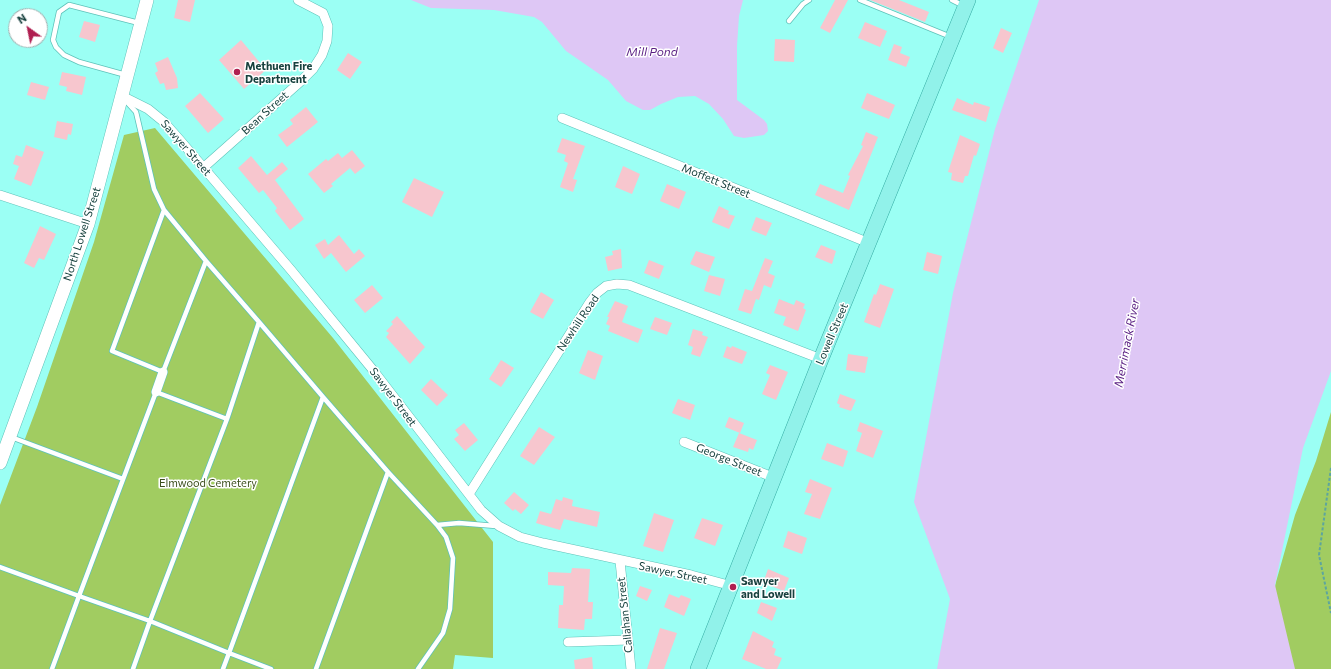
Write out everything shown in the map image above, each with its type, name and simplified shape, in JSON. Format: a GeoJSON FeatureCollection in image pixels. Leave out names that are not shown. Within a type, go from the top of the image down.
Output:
{"type":"FeatureCollection","features":[{"type":"Feature","properties":{"kind":"main road","name":"North Lowell Street"},"geometry":{"type":"LineString","coordinates":[[0,463],[88,224],[147,0]]}},
{"type":"Feature","properties":{"kind":"main road","name":"Lowell Street"},"geometry":{"type":"LineString","coordinates":[[698,669],[821,359],[870,243],[952,38],[962,2]]}},
{"type":"Feature","properties":{"kind":"street","name":"Bean Street"},"geometry":{"type":"LineString","coordinates":[[203,168],[314,69],[322,55],[327,41],[328,26],[323,13],[298,0]]}},
{"type":"Feature","properties":{"kind":"street","name":"Sawyer Street"},"geometry":{"type":"LineString","coordinates":[[122,96],[148,109],[164,122],[318,302],[481,510],[499,526],[520,537],[620,561],[691,575],[732,586]]}},
{"type":"Feature","properties":{"kind":"street","name":"Moffett Street"},"geometry":{"type":"LineString","coordinates":[[562,118],[870,243]]}},
{"type":"Feature","properties":{"kind":"street"},"geometry":{"type":"LineString","coordinates":[[0,195],[88,224]]}},
{"type":"Feature","properties":{"kind":"street","name":"Newhill Road"},"geometry":{"type":"LineString","coordinates":[[469,494],[590,302],[597,293],[606,286],[617,284],[629,285],[821,359]]}},
{"type":"Feature","properties":{"kind":"street"},"geometry":{"type":"LineString","coordinates":[[156,392],[164,372]]}},
{"type":"Feature","properties":{"kind":"street","name":"George Street"},"geometry":{"type":"LineString","coordinates":[[684,442],[775,478]]}},
{"type":"Feature","properties":{"kind":"street","name":"Callahan Street"},"geometry":{"type":"LineString","coordinates":[[620,561],[631,669]]}},
{"type":"Feature","properties":{"kind":"street"},"geometry":{"type":"LineString","coordinates":[[568,642],[628,640]]}},
{"type":"Feature","properties":{"kind":"lane"},"geometry":{"type":"LineString","coordinates":[[789,21],[803,4],[809,0]]}},
{"type":"Feature","properties":{"kind":"lane"},"geometry":{"type":"LineString","coordinates":[[860,0],[952,38]]}},
{"type":"Feature","properties":{"kind":"lane"},"geometry":{"type":"LineString","coordinates":[[127,75],[79,62],[64,55],[56,47],[53,40],[59,12],[69,5],[141,23]]}},
{"type":"Feature","properties":{"kind":"lane"},"geometry":{"type":"LineString","coordinates":[[122,96],[136,112],[154,189],[164,210],[324,398],[446,537],[452,558],[450,609],[443,633],[418,669]]}},
{"type":"Feature","properties":{"kind":"lane"},"geometry":{"type":"LineString","coordinates":[[164,210],[112,350],[164,372],[206,261]]}},
{"type":"Feature","properties":{"kind":"lane"},"geometry":{"type":"LineString","coordinates":[[133,669],[227,419],[259,322]]}},
{"type":"Feature","properties":{"kind":"lane"},"geometry":{"type":"LineString","coordinates":[[52,669],[156,392],[227,419]]}},
{"type":"Feature","properties":{"kind":"lane"},"geometry":{"type":"LineString","coordinates":[[223,669],[324,398]]}},
{"type":"Feature","properties":{"kind":"lane"},"geometry":{"type":"LineString","coordinates":[[10,436],[123,479]]}},
{"type":"Feature","properties":{"kind":"lane"},"geometry":{"type":"LineString","coordinates":[[316,669],[388,472]]}},
{"type":"Feature","properties":{"kind":"lane"},"geometry":{"type":"LineString","coordinates":[[437,525],[459,523],[499,526]]}},
{"type":"Feature","properties":{"kind":"lane"},"geometry":{"type":"LineString","coordinates":[[0,567],[150,621],[271,669]]}},
{"type":"Feature","properties":{"kind":"path"},"geometry":{"type":"LineString","coordinates":[[1331,468],[1319,555],[1331,613]]}},
{"type":"Feature","properties":{"kind":"green space","name":"Elmwood Cemetery"},"geometry":{"type":"Polygon","coordinates":[[[155,128],[333,338],[493,542],[493,658],[455,655],[453,669],[0,669],[0,505],[37,407],[94,242],[124,135],[155,128]]]}},
{"type":"Feature","properties":{"kind":"green space"},"geometry":{"type":"Polygon","coordinates":[[[1331,412],[1331,669],[1258,669],[1276,582],[1295,515],[1316,461],[1331,412]]]}},
{"type":"Feature","properties":{"kind":"water","name":"Mill Pond"},"geometry":{"type":"Polygon","coordinates":[[[411,0],[743,0],[739,16],[737,46],[737,100],[764,120],[767,124],[768,131],[764,135],[744,138],[734,136],[723,119],[709,104],[695,96],[678,97],[650,110],[643,110],[626,101],[608,80],[566,51],[542,22],[534,17],[494,10],[431,8],[411,0]]]}},
{"type":"Feature","properties":{"kind":"water","name":"Merrimack River"},"geometry":{"type":"Polygon","coordinates":[[[1039,0],[1331,0],[1331,371],[1303,448],[1275,585],[1295,669],[937,669],[950,599],[914,502],[953,293],[995,129],[1039,0]]]}},
{"type":"Feature","properties":{"kind":"building"},"geometry":{"type":"Polygon","coordinates":[[[178,0],[195,0],[190,22],[174,18],[178,0]]]}},
{"type":"Feature","properties":{"kind":"building"},"geometry":{"type":"Polygon","coordinates":[[[835,0],[848,0],[830,33],[820,28],[835,0]]]}},
{"type":"Feature","properties":{"kind":"building"},"geometry":{"type":"Polygon","coordinates":[[[870,0],[899,0],[929,12],[925,22],[870,0]]]}},
{"type":"Feature","properties":{"kind":"building"},"geometry":{"type":"Polygon","coordinates":[[[84,21],[100,25],[95,42],[79,37],[84,21]]]}},
{"type":"Feature","properties":{"kind":"building"},"geometry":{"type":"Polygon","coordinates":[[[865,22],[887,31],[880,47],[858,38],[865,22]]]}},
{"type":"Feature","properties":{"kind":"building"},"geometry":{"type":"Polygon","coordinates":[[[1001,28],[1012,33],[1003,53],[993,48],[1001,28]]]}},
{"type":"Feature","properties":{"kind":"building"},"geometry":{"type":"Polygon","coordinates":[[[775,39],[795,40],[794,62],[774,61],[775,39]]]}},
{"type":"Feature","properties":{"kind":"building"},"geometry":{"type":"Polygon","coordinates":[[[241,40],[266,70],[244,89],[219,60],[241,40]]]}},
{"type":"Feature","properties":{"kind":"building"},"geometry":{"type":"Polygon","coordinates":[[[894,44],[902,47],[900,53],[910,57],[906,67],[888,60],[894,44]]]}},
{"type":"Feature","properties":{"kind":"building"},"geometry":{"type":"Polygon","coordinates":[[[348,53],[362,62],[350,79],[337,70],[348,53]]]}},
{"type":"Feature","properties":{"kind":"building"},"geometry":{"type":"Polygon","coordinates":[[[168,57],[177,78],[178,88],[166,90],[164,83],[160,84],[155,73],[158,71],[155,63],[168,57]]]}},
{"type":"Feature","properties":{"kind":"building"},"geometry":{"type":"Polygon","coordinates":[[[62,72],[86,77],[82,95],[66,91],[67,87],[59,85],[62,72]]]}},
{"type":"Feature","properties":{"kind":"building"},"geometry":{"type":"Polygon","coordinates":[[[31,82],[49,87],[45,100],[27,95],[31,82]]]}},
{"type":"Feature","properties":{"kind":"building"},"geometry":{"type":"Polygon","coordinates":[[[200,93],[224,119],[208,133],[185,106],[200,93]]]}},
{"type":"Feature","properties":{"kind":"building"},"geometry":{"type":"Polygon","coordinates":[[[867,93],[895,105],[889,119],[861,108],[867,93]]]}},
{"type":"Feature","properties":{"kind":"building"},"geometry":{"type":"Polygon","coordinates":[[[957,98],[973,105],[974,102],[990,107],[986,122],[952,110],[957,98]]]}},
{"type":"Feature","properties":{"kind":"building"},"geometry":{"type":"Polygon","coordinates":[[[306,107],[318,122],[287,147],[278,135],[293,124],[290,120],[306,107]]]}},
{"type":"Feature","properties":{"kind":"building"},"geometry":{"type":"Polygon","coordinates":[[[57,121],[73,124],[71,135],[68,134],[67,140],[54,137],[57,121]]]}},
{"type":"Feature","properties":{"kind":"building"},"geometry":{"type":"Polygon","coordinates":[[[866,132],[878,137],[849,210],[815,195],[820,184],[843,193],[850,176],[848,175],[863,146],[861,145],[866,132]]]}},
{"type":"Feature","properties":{"kind":"building"},"geometry":{"type":"Polygon","coordinates":[[[960,135],[980,144],[976,156],[974,155],[968,176],[965,176],[963,183],[951,180],[952,173],[948,172],[960,135]]]}},
{"type":"Feature","properties":{"kind":"building"},"geometry":{"type":"Polygon","coordinates":[[[562,138],[585,146],[573,179],[577,180],[573,192],[560,187],[568,163],[564,161],[566,155],[557,152],[562,138]]]}},
{"type":"Feature","properties":{"kind":"building"},"geometry":{"type":"Polygon","coordinates":[[[26,145],[44,152],[31,186],[14,179],[19,166],[13,164],[16,155],[22,157],[26,145]]]}},
{"type":"Feature","properties":{"kind":"building"},"geometry":{"type":"Polygon","coordinates":[[[352,150],[365,166],[355,174],[350,168],[331,184],[333,186],[324,193],[308,174],[326,159],[328,161],[338,153],[342,158],[352,150]]]}},
{"type":"Feature","properties":{"kind":"building"},"geometry":{"type":"Polygon","coordinates":[[[251,156],[267,175],[282,162],[288,169],[275,180],[304,219],[290,230],[275,211],[277,208],[263,190],[259,193],[238,168],[251,156]]]}},
{"type":"Feature","properties":{"kind":"building"},"geometry":{"type":"Polygon","coordinates":[[[623,166],[640,174],[632,194],[615,187],[623,166]]]}},
{"type":"Feature","properties":{"kind":"building"},"geometry":{"type":"Polygon","coordinates":[[[414,178],[444,192],[432,217],[402,202],[414,178]]]}},
{"type":"Feature","properties":{"kind":"building"},"geometry":{"type":"Polygon","coordinates":[[[667,184],[686,192],[679,209],[660,201],[667,184]]]}},
{"type":"Feature","properties":{"kind":"building"},"geometry":{"type":"Polygon","coordinates":[[[719,206],[729,211],[728,214],[735,216],[729,229],[712,222],[719,206]]]}},
{"type":"Feature","properties":{"kind":"building"},"geometry":{"type":"Polygon","coordinates":[[[756,217],[772,223],[766,236],[751,230],[756,217]]]}},
{"type":"Feature","properties":{"kind":"building"},"geometry":{"type":"Polygon","coordinates":[[[40,226],[56,234],[44,260],[39,258],[34,268],[24,263],[40,226]]]}},
{"type":"Feature","properties":{"kind":"building"},"geometry":{"type":"Polygon","coordinates":[[[339,235],[354,254],[359,249],[365,256],[346,272],[331,253],[324,259],[315,245],[325,239],[328,245],[339,235]]]}},
{"type":"Feature","properties":{"kind":"building"},"geometry":{"type":"Polygon","coordinates":[[[821,245],[836,251],[832,264],[815,257],[821,245]]]}},
{"type":"Feature","properties":{"kind":"building"},"geometry":{"type":"Polygon","coordinates":[[[621,249],[622,268],[608,271],[605,257],[613,255],[612,251],[621,249]]]}},
{"type":"Feature","properties":{"kind":"building"},"geometry":{"type":"Polygon","coordinates":[[[696,251],[715,257],[709,272],[690,264],[696,251]]]}},
{"type":"Feature","properties":{"kind":"building"},"geometry":{"type":"Polygon","coordinates":[[[927,252],[942,256],[938,274],[923,270],[927,252]]]}},
{"type":"Feature","properties":{"kind":"building"},"geometry":{"type":"Polygon","coordinates":[[[765,258],[773,261],[768,273],[775,276],[771,288],[764,285],[759,300],[756,299],[751,314],[738,310],[745,289],[752,291],[765,258]]]}},
{"type":"Feature","properties":{"kind":"building"},"geometry":{"type":"Polygon","coordinates":[[[649,260],[664,266],[659,279],[644,273],[649,260]]]}},
{"type":"Feature","properties":{"kind":"building"},"geometry":{"type":"Polygon","coordinates":[[[709,275],[725,279],[720,296],[704,291],[709,275]]]}},
{"type":"Feature","properties":{"kind":"building"},"geometry":{"type":"Polygon","coordinates":[[[880,284],[894,289],[880,328],[864,322],[874,294],[876,295],[880,284]]]}},
{"type":"Feature","properties":{"kind":"building"},"geometry":{"type":"Polygon","coordinates":[[[372,285],[383,298],[365,313],[354,300],[372,285]]]}},
{"type":"Feature","properties":{"kind":"building"},"geometry":{"type":"Polygon","coordinates":[[[541,292],[554,300],[543,319],[530,312],[541,292]]]}},
{"type":"Feature","properties":{"kind":"building"},"geometry":{"type":"Polygon","coordinates":[[[779,299],[794,305],[796,300],[805,304],[803,308],[806,310],[798,331],[783,325],[786,317],[774,313],[779,299]]]}},
{"type":"Feature","properties":{"kind":"building"},"geometry":{"type":"Polygon","coordinates":[[[615,301],[628,306],[622,322],[643,330],[638,343],[608,331],[610,326],[606,324],[609,317],[607,317],[615,301]]]}},
{"type":"Feature","properties":{"kind":"building"},"geometry":{"type":"Polygon","coordinates":[[[397,316],[425,347],[410,364],[386,337],[389,333],[386,331],[393,324],[391,322],[397,316]]]}},
{"type":"Feature","properties":{"kind":"building"},"geometry":{"type":"Polygon","coordinates":[[[655,317],[672,323],[667,335],[650,329],[655,317]]]}},
{"type":"Feature","properties":{"kind":"building"},"geometry":{"type":"Polygon","coordinates":[[[693,329],[703,332],[702,335],[708,337],[700,357],[691,354],[693,347],[688,345],[693,329]]]}},
{"type":"Feature","properties":{"kind":"building"},"geometry":{"type":"Polygon","coordinates":[[[727,346],[731,348],[732,346],[747,352],[742,364],[723,357],[727,346]]]}},
{"type":"Feature","properties":{"kind":"building"},"geometry":{"type":"Polygon","coordinates":[[[588,350],[603,356],[595,380],[579,373],[588,350]]]}},
{"type":"Feature","properties":{"kind":"building"},"geometry":{"type":"Polygon","coordinates":[[[848,354],[868,357],[865,373],[846,370],[848,354]]]}},
{"type":"Feature","properties":{"kind":"building"},"geometry":{"type":"Polygon","coordinates":[[[501,360],[514,368],[501,387],[489,379],[501,360]]]}},
{"type":"Feature","properties":{"kind":"building"},"geometry":{"type":"Polygon","coordinates":[[[770,365],[788,372],[776,400],[762,394],[770,375],[766,373],[770,365]]]}},
{"type":"Feature","properties":{"kind":"building"},"geometry":{"type":"Polygon","coordinates":[[[431,379],[448,395],[437,406],[421,390],[431,379]]]}},
{"type":"Feature","properties":{"kind":"building"},"geometry":{"type":"Polygon","coordinates":[[[840,394],[856,400],[851,411],[839,407],[840,405],[837,403],[840,394]]]}},
{"type":"Feature","properties":{"kind":"building"},"geometry":{"type":"Polygon","coordinates":[[[678,399],[695,405],[690,420],[672,413],[678,399]]]}},
{"type":"Feature","properties":{"kind":"building"},"geometry":{"type":"Polygon","coordinates":[[[729,417],[744,423],[740,433],[725,427],[729,417]]]}},
{"type":"Feature","properties":{"kind":"building"},"geometry":{"type":"Polygon","coordinates":[[[860,422],[883,431],[873,458],[856,451],[862,433],[857,431],[860,422]]]}},
{"type":"Feature","properties":{"kind":"building"},"geometry":{"type":"Polygon","coordinates":[[[464,423],[478,440],[465,451],[454,439],[459,435],[455,430],[464,423]]]}},
{"type":"Feature","properties":{"kind":"building"},"geometry":{"type":"Polygon","coordinates":[[[539,427],[555,437],[534,465],[520,456],[539,427]]]}},
{"type":"Feature","properties":{"kind":"building"},"geometry":{"type":"Polygon","coordinates":[[[739,433],[757,440],[753,450],[749,448],[748,452],[733,447],[739,433]]]}},
{"type":"Feature","properties":{"kind":"building"},"geometry":{"type":"Polygon","coordinates":[[[827,443],[848,451],[843,467],[821,459],[827,443]]]}},
{"type":"Feature","properties":{"kind":"building"},"geometry":{"type":"Polygon","coordinates":[[[810,479],[832,488],[820,519],[804,514],[812,494],[805,492],[810,479]]]}},
{"type":"Feature","properties":{"kind":"building"},"geometry":{"type":"Polygon","coordinates":[[[514,492],[529,505],[521,514],[515,509],[513,511],[504,503],[514,492]]]}},
{"type":"Feature","properties":{"kind":"building"},"geometry":{"type":"Polygon","coordinates":[[[563,497],[573,500],[572,506],[600,512],[597,527],[564,519],[560,530],[536,523],[540,511],[551,514],[556,499],[562,501],[563,497]]]}},
{"type":"Feature","properties":{"kind":"building"},"geometry":{"type":"Polygon","coordinates":[[[654,513],[674,520],[663,552],[643,546],[654,513]]]}},
{"type":"Feature","properties":{"kind":"building"},"geometry":{"type":"Polygon","coordinates":[[[702,518],[723,525],[715,546],[694,538],[702,518]]]}},
{"type":"Feature","properties":{"kind":"building"},"geometry":{"type":"Polygon","coordinates":[[[788,531],[807,538],[802,554],[783,547],[788,531]]]}},
{"type":"Feature","properties":{"kind":"building"},"geometry":{"type":"Polygon","coordinates":[[[572,568],[590,569],[588,602],[593,602],[592,619],[585,619],[584,630],[558,628],[559,605],[563,605],[564,586],[548,585],[548,572],[571,573],[572,568]]]}},
{"type":"Feature","properties":{"kind":"building"},"geometry":{"type":"Polygon","coordinates":[[[768,569],[789,578],[784,591],[763,583],[768,569]]]}},
{"type":"Feature","properties":{"kind":"building"},"geometry":{"type":"Polygon","coordinates":[[[640,586],[652,590],[647,601],[636,596],[640,586]]]}},
{"type":"Feature","properties":{"kind":"building"},"geometry":{"type":"Polygon","coordinates":[[[669,594],[679,598],[681,595],[691,599],[684,616],[664,607],[669,594]]]}},
{"type":"Feature","properties":{"kind":"building"},"geometry":{"type":"Polygon","coordinates":[[[761,602],[777,608],[772,621],[757,613],[761,602]]]}},
{"type":"Feature","properties":{"kind":"building"},"geometry":{"type":"Polygon","coordinates":[[[660,628],[677,633],[664,669],[647,669],[660,628]]]}},
{"type":"Feature","properties":{"kind":"building"},"geometry":{"type":"Polygon","coordinates":[[[753,631],[774,642],[772,647],[776,649],[774,655],[782,658],[777,669],[766,669],[742,659],[753,631]]]}},
{"type":"Feature","properties":{"kind":"building"},"geometry":{"type":"Polygon","coordinates":[[[592,657],[593,669],[575,669],[574,660],[592,657]]]}},
{"type":"Feature","properties":{"kind":"place","name":"Methuen Fire Department"},"geometry":{"type":"Point","coordinates":[237,72]}},
{"type":"Feature","properties":{"kind":"place","name":"Sawyer and Lowell"},"geometry":{"type":"Point","coordinates":[733,587]}}]}
